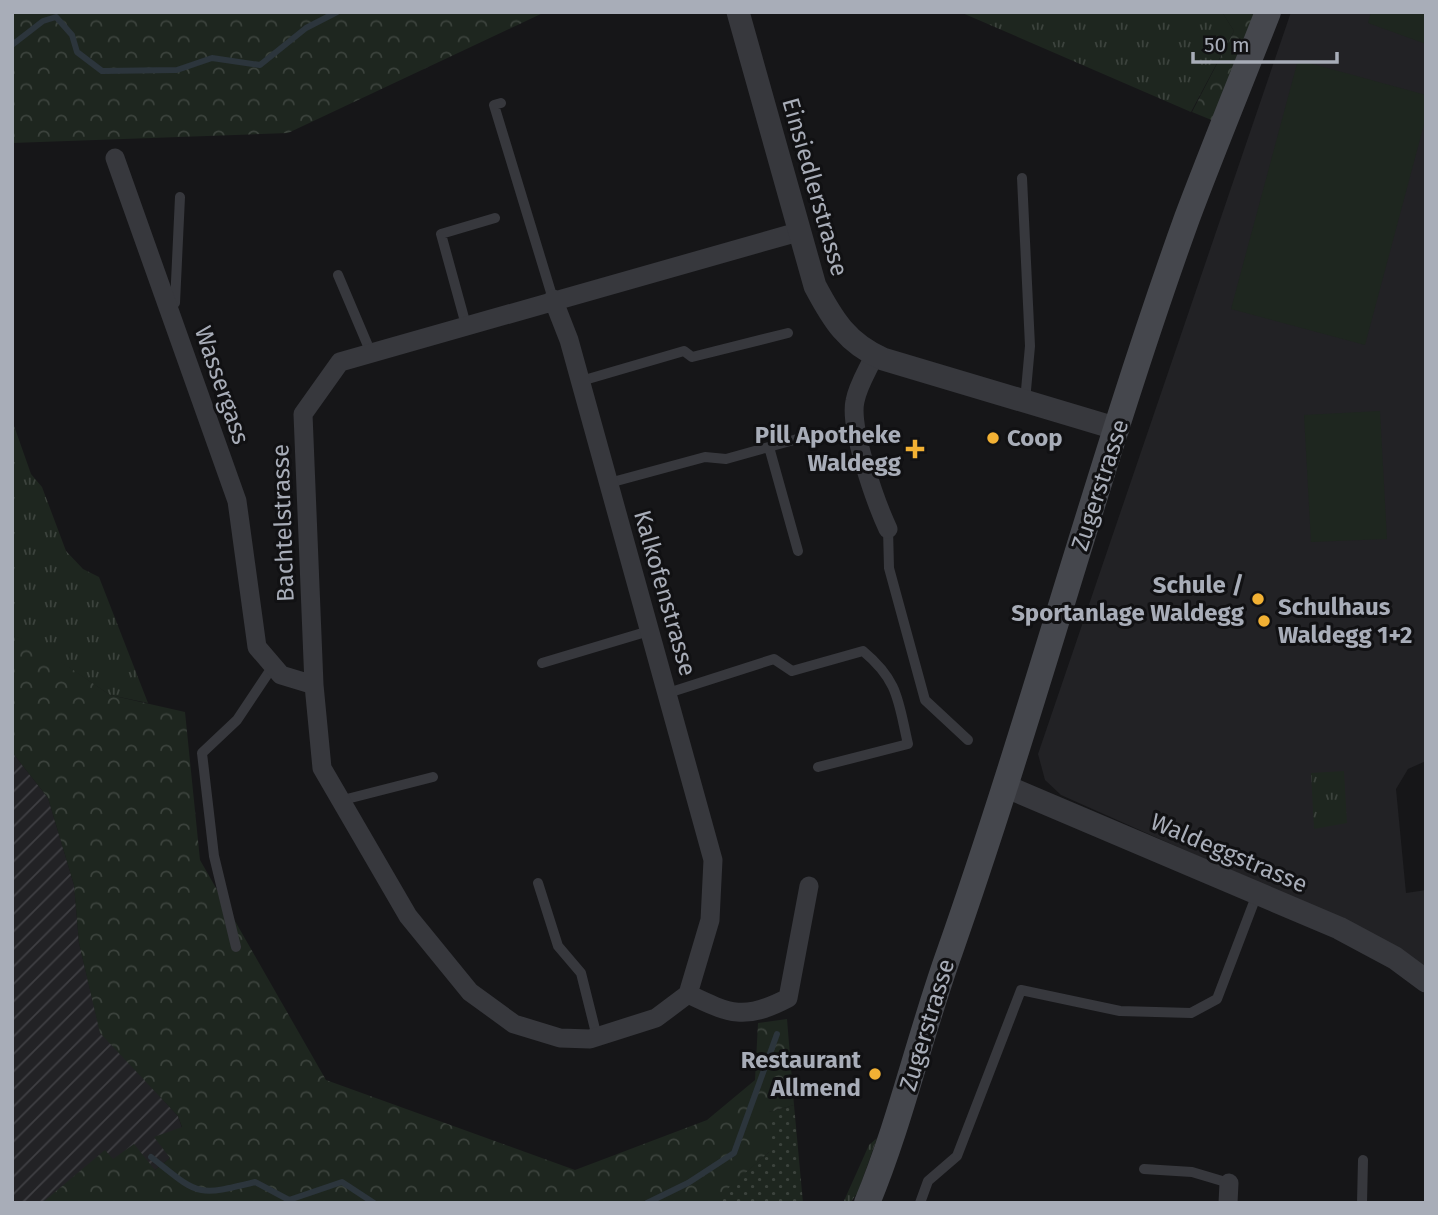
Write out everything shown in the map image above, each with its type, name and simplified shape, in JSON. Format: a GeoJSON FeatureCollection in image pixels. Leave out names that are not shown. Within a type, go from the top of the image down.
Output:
{"type":"FeatureCollection","features":[{"type":"Feature","properties":{"kind":"main road","name":"Zugerstrasse"},"geometry":{"type":"LineString","coordinates":[[867,1203],[888,1150],[1187,218],[1268,12]]}},
{"type":"Feature","properties":{"kind":"street","name":"Einsiedlerstrasse"},"geometry":{"type":"LineString","coordinates":[[738,12],[798,232],[815,286],[833,321],[858,347],[874,356],[1118,429]]}},
{"type":"Feature","properties":{"kind":"street","name":"Wassergass"},"geometry":{"type":"LineString","coordinates":[[115,158],[237,501],[257,647],[273,666]]}},
{"type":"Feature","properties":{"kind":"street","name":"Bachtelstrasse"},"geometry":{"type":"LineString","coordinates":[[593,1038],[560,1038],[514,1024],[470,992],[408,916],[322,768],[314,685],[303,414],[340,362],[553,299],[798,232]]}},
{"type":"Feature","properties":{"kind":"street","name":"Kalkofenstrasse"},"geometry":{"type":"LineString","coordinates":[[553,299],[581,380],[713,860],[710,920],[688,994]]}},
{"type":"Feature","properties":{"kind":"street"},"geometry":{"type":"LineString","coordinates":[[874,356],[854,402],[854,418],[875,502],[888,529]]}},
{"type":"Feature","properties":{"kind":"street"},"geometry":{"type":"LineString","coordinates":[[273,666],[281,675],[314,685]]}},
{"type":"Feature","properties":{"kind":"street","name":"Waldeggstrasse"},"geometry":{"type":"LineString","coordinates":[[1005,786],[1354,936],[1395,958],[1426,981]]}},
{"type":"Feature","properties":{"kind":"street"},"geometry":{"type":"LineString","coordinates":[[593,1038],[656,1018],[688,994],[727,1012],[762,1011],[788,998],[809,886]]}},
{"type":"Feature","properties":{"kind":"lane","name":"Kalkofenstrasse"},"geometry":{"type":"LineString","coordinates":[[497,104],[553,299]]}},
{"type":"Feature","properties":{"kind":"lane"},"geometry":{"type":"LineString","coordinates":[[1022,178],[1030,346],[1025,402]]}},
{"type":"Feature","properties":{"kind":"lane"},"geometry":{"type":"LineString","coordinates":[[169,307],[175,303],[180,197]]}},
{"type":"Feature","properties":{"kind":"lane"},"geometry":{"type":"LineString","coordinates":[[466,325],[441,233],[495,218]]}},
{"type":"Feature","properties":{"kind":"lane"},"geometry":{"type":"LineString","coordinates":[[338,275],[371,353]]}},
{"type":"Feature","properties":{"kind":"lane"},"geometry":{"type":"LineString","coordinates":[[581,380],[684,351],[692,357],[788,333]]}},
{"type":"Feature","properties":{"kind":"lane"},"geometry":{"type":"LineString","coordinates":[[609,483],[705,457],[726,459],[816,434]]}},
{"type":"Feature","properties":{"kind":"lane"},"geometry":{"type":"LineString","coordinates":[[769,447],[798,551]]}},
{"type":"Feature","properties":{"kind":"lane"},"geometry":{"type":"LineString","coordinates":[[888,529],[888,568],[925,700],[968,740]]}},
{"type":"Feature","properties":{"kind":"lane"},"geometry":{"type":"LineString","coordinates":[[542,663],[649,631]]}},
{"type":"Feature","properties":{"kind":"lane"},"geometry":{"type":"LineString","coordinates":[[668,693],[774,659],[792,671],[863,651],[885,668],[908,744],[818,767]]}},
{"type":"Feature","properties":{"kind":"lane"},"geometry":{"type":"LineString","coordinates":[[236,947],[214,856],[202,753],[237,720],[273,666]]}},
{"type":"Feature","properties":{"kind":"lane"},"geometry":{"type":"LineString","coordinates":[[339,801],[433,777]]}},
{"type":"Feature","properties":{"kind":"lane"},"geometry":{"type":"LineString","coordinates":[[538,883],[558,946],[581,972],[593,1038]]}},
{"type":"Feature","properties":{"kind":"lane"},"geometry":{"type":"LineString","coordinates":[[920,1203],[928,1181],[957,1156],[1021,990],[1120,1011],[1191,1013],[1217,999],[1257,893]]}},
{"type":"Feature","properties":{"kind":"lane"},"geometry":{"type":"LineString","coordinates":[[1362,1203],[1363,1160]]}},
{"type":"Feature","properties":{"kind":"lane"},"geometry":{"type":"LineString","coordinates":[[1144,1169],[1192,1172],[1228,1193]]}},
{"type":"Feature","properties":{"kind":"shaded area","name":"Schule / Sportanlage Waldegg"},"geometry":{"type":"Polygon","coordinates":[[[1291,12],[1426,12],[1426,761],[1408,769],[1396,789],[1406,893],[1426,890],[1426,969],[1373,934],[1061,795],[1045,780],[1038,754],[1291,12]]]}},
{"type":"Feature","properties":{"kind":"shaded area"},"geometry":{"type":"Polygon","coordinates":[[[12,752],[48,798],[74,885],[79,943],[100,1031],[178,1116],[182,1128],[170,1158],[155,1170],[113,1159],[42,1203],[12,1203],[12,752]]]}},
{"type":"Feature","properties":{"kind":"green space"},"geometry":{"type":"Polygon","coordinates":[[[12,12],[545,12],[288,133],[12,143],[12,12]]]}},
{"type":"Feature","properties":{"kind":"green space"},"geometry":{"type":"Polygon","coordinates":[[[960,12],[1222,12],[1234,31],[1191,112],[960,12]]]}},
{"type":"Feature","properties":{"kind":"green space"},"geometry":{"type":"Polygon","coordinates":[[[1222,12],[1268,12],[1231,128],[1192,112],[1234,31],[1222,12]]]}},
{"type":"Feature","properties":{"kind":"green space"},"geometry":{"type":"Polygon","coordinates":[[[1371,12],[1426,12],[1426,44],[1368,23],[1371,12]]]}},
{"type":"Feature","properties":{"kind":"green space"},"geometry":{"type":"Polygon","coordinates":[[[1298,60],[1426,95],[1426,117],[1365,345],[1231,309],[1298,60]]]}},
{"type":"Feature","properties":{"kind":"green space"},"geometry":{"type":"Polygon","coordinates":[[[1380,411],[1387,539],[1311,542],[1304,415],[1380,411]]]}},
{"type":"Feature","properties":{"kind":"green space"},"geometry":{"type":"Polygon","coordinates":[[[12,420],[31,474],[42,487],[66,551],[83,569],[99,577],[148,703],[110,695],[29,641],[12,636],[12,420]]]}},
{"type":"Feature","properties":{"kind":"green space"},"geometry":{"type":"Polygon","coordinates":[[[12,636],[29,640],[110,695],[185,712],[200,860],[326,1080],[575,1170],[707,1120],[755,1080],[758,1023],[787,1019],[794,1105],[769,1112],[769,1152],[715,1201],[707,1203],[42,1203],[105,1150],[113,1159],[134,1144],[155,1170],[170,1158],[154,1137],[182,1127],[178,1116],[100,1033],[79,943],[74,885],[48,798],[12,752],[12,636]]]}},
{"type":"Feature","properties":{"kind":"green space"},"geometry":{"type":"Polygon","coordinates":[[[1344,771],[1347,823],[1314,829],[1311,773],[1344,771]]]}},
{"type":"Feature","properties":{"kind":"green space"},"geometry":{"type":"Polygon","coordinates":[[[794,1105],[803,1203],[707,1203],[715,1200],[769,1152],[769,1112],[794,1105]]]}},
{"type":"Feature","properties":{"kind":"green space"},"geometry":{"type":"Polygon","coordinates":[[[877,1138],[858,1192],[850,1203],[843,1203],[869,1145],[877,1138]]]}},
{"type":"Feature","properties":{"kind":"waterway"},"geometry":{"type":"LineString","coordinates":[[12,45],[43,21],[56,17],[72,35],[77,52],[102,71],[177,70],[212,58],[260,65],[306,28],[337,12]]}},
{"type":"Feature","properties":{"kind":"waterway"},"geometry":{"type":"LineString","coordinates":[[647,1203],[688,1183],[734,1153],[777,1034]]}},
{"type":"Feature","properties":{"kind":"waterway"},"geometry":{"type":"LineString","coordinates":[[151,1157],[189,1186],[198,1189],[220,1190],[255,1182],[289,1200],[342,1182],[374,1203]]}},
{"type":"Feature","properties":{"kind":"place","name":"Coop"},"geometry":{"type":"Point","coordinates":[993,438]}},
{"type":"Feature","properties":{"kind":"place","name":"Pill Apotheke Waldegg"},"geometry":{"type":"Point","coordinates":[915,449]}},
{"type":"Feature","properties":{"kind":"place","name":"Schule / Sportanlage Waldegg"},"geometry":{"type":"Point","coordinates":[1258,599]}},
{"type":"Feature","properties":{"kind":"place","name":"Schulhaus Waldegg 1+2"},"geometry":{"type":"Point","coordinates":[1264,621]}},
{"type":"Feature","properties":{"kind":"place","name":"Restaurant Allmend"},"geometry":{"type":"Point","coordinates":[875,1074]}}]}
